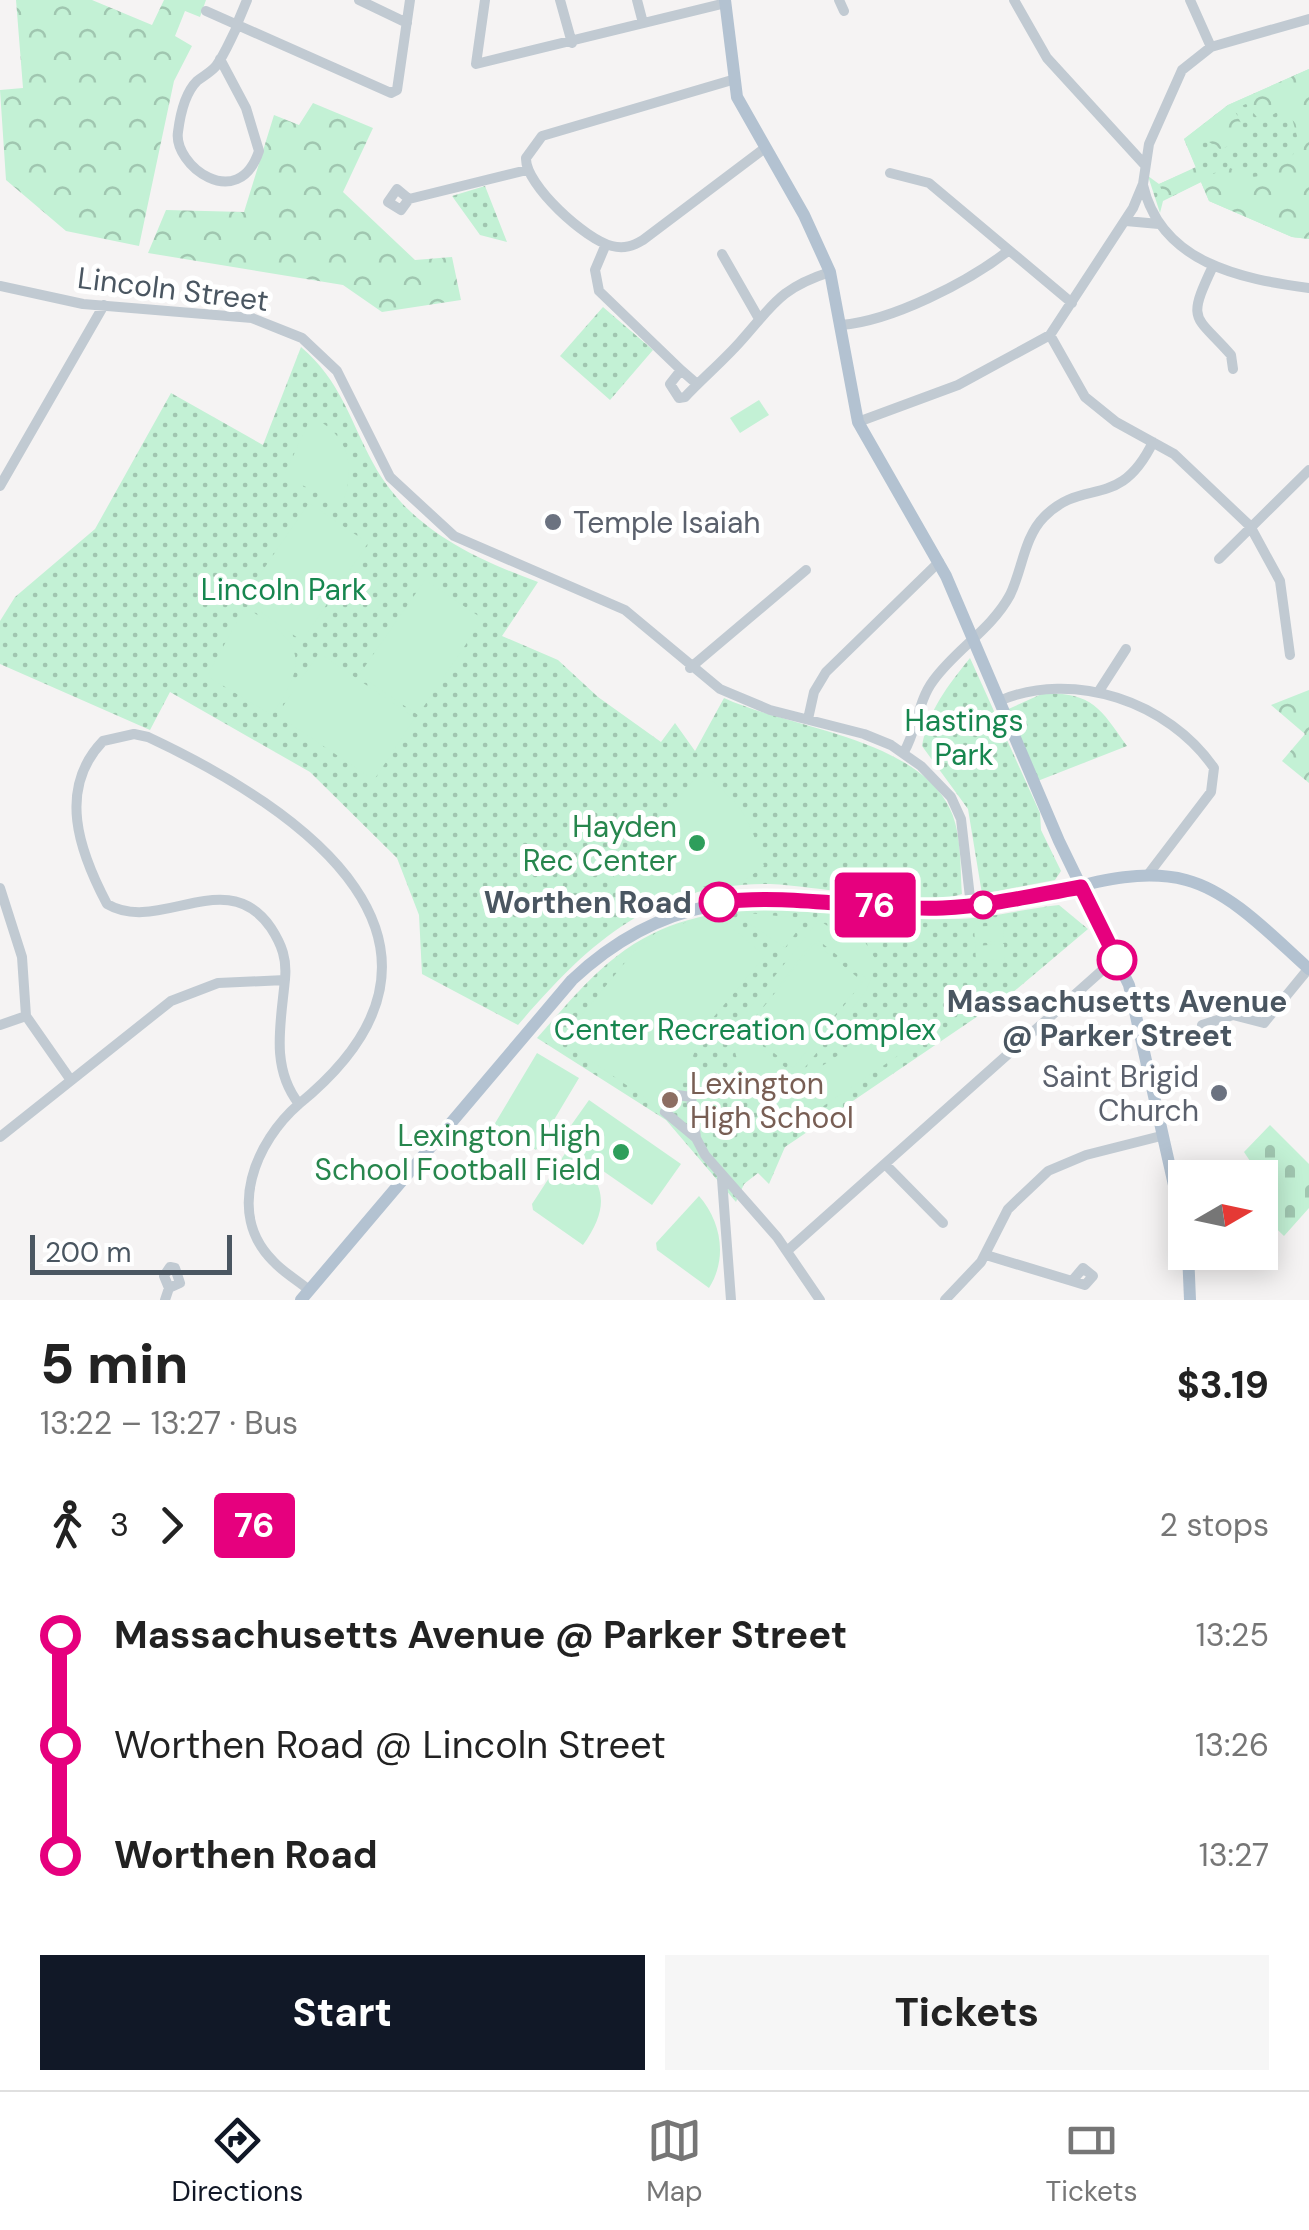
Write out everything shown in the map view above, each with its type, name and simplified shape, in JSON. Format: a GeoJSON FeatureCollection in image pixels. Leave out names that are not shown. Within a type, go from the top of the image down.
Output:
{"type":"FeatureCollection","features":[{"type":"Feature","properties":{"kind":"main road"},"geometry":{"type":"LineString","coordinates":[[726,1],[732,80],[830,272],[858,422],[939,562],[1116,958],[1135,1006],[1168,1165]]}},
{"type":"Feature","properties":{"kind":"main road"},"geometry":{"type":"LineString","coordinates":[[305,1295],[572,980],[631,933],[672,914],[759,897],[942,908],[971,906],[1147,876],[1192,882],[1216,894],[1309,968]]}},
{"type":"Feature","properties":{"kind":"main road"},"geometry":{"type":"LineString","coordinates":[[1190,1270],[1192,1300]]}},
{"type":"Feature","properties":{"kind":"street"},"geometry":{"type":"LineString","coordinates":[[220,59],[246,108],[259,151],[244,176],[224,184],[190,161],[178,143],[188,93],[220,59],[247,0]]}},
{"type":"Feature","properties":{"kind":"street"},"geometry":{"type":"LineString","coordinates":[[359,0],[407,22]]}},
{"type":"Feature","properties":{"kind":"street"},"geometry":{"type":"LineString","coordinates":[[206,11],[376,90],[394,93],[410,0]]}},
{"type":"Feature","properties":{"kind":"street"},"geometry":{"type":"LineString","coordinates":[[485,0],[476,64],[572,43],[726,1]]}},
{"type":"Feature","properties":{"kind":"street"},"geometry":{"type":"LineString","coordinates":[[560,0],[572,43]]}},
{"type":"Feature","properties":{"kind":"street"},"geometry":{"type":"LineString","coordinates":[[637,0],[643,23]]}},
{"type":"Feature","properties":{"kind":"street"},"geometry":{"type":"LineString","coordinates":[[1014,0],[1046,58],[1144,164]]}},
{"type":"Feature","properties":{"kind":"street"},"geometry":{"type":"LineString","coordinates":[[1190,0],[1212,47]]}},
{"type":"Feature","properties":{"kind":"street"},"geometry":{"type":"LineString","coordinates":[[858,422],[958,385],[1050,335],[1126,221],[1178,77],[1196,55],[1212,47],[1309,18]]}},
{"type":"Feature","properties":{"kind":"street"},"geometry":{"type":"LineString","coordinates":[[732,80],[542,136],[531,146],[526,170],[538,191],[606,244],[637,244],[765,148]]}},
{"type":"Feature","properties":{"kind":"street"},"geometry":{"type":"LineString","coordinates":[[409,199],[526,170]]}},
{"type":"Feature","properties":{"kind":"street"},"geometry":{"type":"LineString","coordinates":[[890,173],[929,184],[1072,303]]}},
{"type":"Feature","properties":{"kind":"street"},"geometry":{"type":"LineString","coordinates":[[1142,184],[1158,224],[1212,266],[1250,279],[1309,288]]}},
{"type":"Feature","properties":{"kind":"street"},"geometry":{"type":"LineString","coordinates":[[1126,221],[1158,224]]}},
{"type":"Feature","properties":{"kind":"street"},"geometry":{"type":"LineString","coordinates":[[606,244],[595,270],[602,297],[697,384]]}},
{"type":"Feature","properties":{"kind":"street"},"geometry":{"type":"LineString","coordinates":[[841,325],[866,321],[961,282],[1008,251]]}},
{"type":"Feature","properties":{"kind":"street"},"geometry":{"type":"LineString","coordinates":[[722,254],[758,316]]}},
{"type":"Feature","properties":{"kind":"street"},"geometry":{"type":"LineString","coordinates":[[1212,266],[1198,300],[1198,319],[1203,330],[1231,355],[1233,370]]}},
{"type":"Feature","properties":{"kind":"street"},"geometry":{"type":"LineString","coordinates":[[681,370],[670,384],[679,398],[791,286],[830,272]]}},
{"type":"Feature","properties":{"kind":"street","name":"Lincoln Street"},"geometry":{"type":"LineString","coordinates":[[0,286],[34,296],[104,305],[252,318],[302,338],[337,371],[382,464],[416,506],[486,553],[581,588],[624,610],[690,668],[733,696],[864,734],[904,752],[943,786],[957,809],[971,906]]}},
{"type":"Feature","properties":{"kind":"street"},"geometry":{"type":"LineString","coordinates":[[0,486],[104,305]]}},
{"type":"Feature","properties":{"kind":"street"},"geometry":{"type":"LineString","coordinates":[[1050,335],[1086,396],[1116,422],[1174,454],[1252,530],[1272,562],[1286,599],[1290,655]]}},
{"type":"Feature","properties":{"kind":"street"},"geometry":{"type":"LineString","coordinates":[[904,752],[927,690],[990,625],[1011,593],[1043,518],[1074,499],[1118,487],[1132,478],[1154,442]]}},
{"type":"Feature","properties":{"kind":"street"},"geometry":{"type":"LineString","coordinates":[[1219,559],[1309,470]]}},
{"type":"Feature","properties":{"kind":"street"},"geometry":{"type":"LineString","coordinates":[[808,719],[814,692],[826,672],[939,562]]}},
{"type":"Feature","properties":{"kind":"street"},"geometry":{"type":"LineString","coordinates":[[690,668],[806,570]]}},
{"type":"Feature","properties":{"kind":"street"},"geometry":{"type":"LineString","coordinates":[[1099,690],[1126,650]]}},
{"type":"Feature","properties":{"kind":"street"},"geometry":{"type":"LineString","coordinates":[[999,700],[1036,688],[1099,690],[1179,732],[1214,768],[1211,792],[1147,876]]}},
{"type":"Feature","properties":{"kind":"street"},"geometry":{"type":"LineString","coordinates":[[300,1104],[288,1090],[279,1061],[285,958],[274,933],[253,909],[236,901],[202,899],[138,913],[107,904],[74,813],[80,772],[103,741],[134,734],[148,737],[254,794],[328,856],[366,906],[380,958],[375,1012],[347,1062],[300,1104],[262,1147],[250,1181],[249,1201],[266,1252],[305,1295]]}},
{"type":"Feature","properties":{"kind":"street"},"geometry":{"type":"LineString","coordinates":[[0,888],[18,935],[26,1016],[70,1079]]}},
{"type":"Feature","properties":{"kind":"street"},"geometry":{"type":"LineString","coordinates":[[787,1251],[1116,958]]}},
{"type":"Feature","properties":{"kind":"street"},"geometry":{"type":"LineString","coordinates":[[1202,1024],[1233,1015],[1264,1023],[1309,968]]}},
{"type":"Feature","properties":{"kind":"street"},"geometry":{"type":"LineString","coordinates":[[0,1137],[172,1001],[218,983],[285,980]]}},
{"type":"Feature","properties":{"kind":"street"},"geometry":{"type":"LineString","coordinates":[[0,1025],[26,1016]]}},
{"type":"Feature","properties":{"kind":"street"},"geometry":{"type":"LineString","coordinates":[[945,1300],[986,1254],[1008,1209],[1048,1171],[1086,1154],[1161,1136]]}},
{"type":"Feature","properties":{"kind":"street"},"geometry":{"type":"LineString","coordinates":[[696,1138],[722,1179],[787,1251],[820,1300]]}},
{"type":"Feature","properties":{"kind":"street"},"geometry":{"type":"LineString","coordinates":[[885,1164],[944,1223]]}},
{"type":"Feature","properties":{"kind":"street"},"geometry":{"type":"LineString","coordinates":[[722,1179],[720,1197],[731,1300]]}},
{"type":"Feature","properties":{"kind":"street"},"geometry":{"type":"LineString","coordinates":[[986,1254],[1072,1280]]}},
{"type":"Feature","properties":{"kind":"green space"},"geometry":{"type":"Polygon","coordinates":[[[16,0],[92,0],[152,25],[164,0],[206,0],[200,17],[185,11],[175,36],[192,46],[174,81],[139,246],[66,231],[6,180],[0,90],[23,88],[16,0]]]}},
{"type":"Feature","properties":{"kind":"green space"},"geometry":{"type":"Polygon","coordinates":[[[1309,69],[1309,239],[1292,237],[1209,201],[1201,182],[1163,201],[1160,213],[1148,176],[1159,184],[1196,168],[1184,139],[1228,105],[1309,69]]]}},
{"type":"Feature","properties":{"kind":"green space"},"geometry":{"type":"Polygon","coordinates":[[[1309,69],[1309,239],[1292,237],[1209,201],[1201,182],[1166,199],[1159,184],[1196,167],[1184,139],[1228,105],[1309,69]],[[1246,104],[1234,109],[1243,127],[1238,143],[1220,149],[1206,140],[1197,146],[1206,160],[1200,162],[1207,176],[1230,168],[1253,177],[1266,175],[1293,155],[1297,136],[1292,118],[1277,112],[1261,122],[1246,104]]]}},
{"type":"Feature","properties":{"kind":"green space"},"geometry":{"type":"Polygon","coordinates":[[[313,103],[373,128],[343,192],[415,260],[452,257],[461,300],[382,312],[343,285],[148,253],[166,210],[244,212],[274,115],[299,125],[313,103]]]}},
{"type":"Feature","properties":{"kind":"green space"},"geometry":{"type":"Polygon","coordinates":[[[485,186],[507,242],[480,235],[452,196],[485,186]]]}},
{"type":"Feature","properties":{"kind":"green space"},"geometry":{"type":"Polygon","coordinates":[[[603,307],[653,350],[610,400],[560,356],[603,307]]]}},
{"type":"Feature","properties":{"kind":"green space","name":"Lincoln Park"},"geometry":{"type":"Polygon","coordinates":[[[301,347],[335,387],[373,463],[404,506],[466,551],[538,582],[502,636],[558,660],[598,697],[661,742],[675,723],[695,751],[724,698],[849,738],[910,766],[933,785],[950,809],[959,840],[962,894],[920,899],[770,884],[728,886],[691,894],[657,906],[598,944],[518,1025],[422,974],[419,915],[397,858],[310,772],[170,692],[150,730],[0,664],[0,621],[15,597],[95,529],[171,393],[263,445],[301,347]]]}},
{"type":"Feature","properties":{"kind":"green space"},"geometry":{"type":"Polygon","coordinates":[[[759,400],[769,415],[740,433],[730,418],[759,400]]]}},
{"type":"Feature","properties":{"kind":"green space"},"geometry":{"type":"Polygon","coordinates":[[[311,417],[334,433],[346,453],[349,478],[342,505],[284,476],[311,417]]]}},
{"type":"Feature","properties":{"kind":"green space"},"geometry":{"type":"Polygon","coordinates":[[[309,503],[368,543],[302,641],[243,599],[309,503]]]}},
{"type":"Feature","properties":{"kind":"green space"},"geometry":{"type":"Polygon","coordinates":[[[425,580],[483,619],[418,715],[359,675],[425,580]]]}},
{"type":"Feature","properties":{"kind":"green space"},"geometry":{"type":"Polygon","coordinates":[[[245,607],[279,631],[294,653],[292,679],[272,715],[207,676],[245,607]]]}},
{"type":"Feature","properties":{"kind":"green space"},"geometry":{"type":"Polygon","coordinates":[[[319,653],[415,718],[374,780],[277,715],[319,653]]]}},
{"type":"Feature","properties":{"kind":"green space","name":"Hastings Park"},"geometry":{"type":"Polygon","coordinates":[[[970,658],[1040,813],[1041,830],[1061,871],[1055,880],[982,894],[968,809],[922,746],[934,710],[970,658]]]}},
{"type":"Feature","properties":{"kind":"green space"},"geometry":{"type":"Polygon","coordinates":[[[1309,690],[1309,783],[1282,761],[1305,734],[1271,705],[1309,690]]]}},
{"type":"Feature","properties":{"kind":"green space"},"geometry":{"type":"Polygon","coordinates":[[[1044,693],[1074,696],[1094,705],[1127,746],[1035,782],[1004,711],[1044,693]]]}},
{"type":"Feature","properties":{"kind":"green space","name":"Hayden Rec Center"},"geometry":{"type":"Polygon","coordinates":[[[701,772],[742,812],[764,866],[741,883],[708,885],[638,909],[611,873],[701,772]]]}},
{"type":"Feature","properties":{"kind":"green space","name":"Center Recreation Complex"},"geometry":{"type":"Polygon","coordinates":[[[1059,905],[1088,929],[1012,993],[785,1147],[769,1184],[758,1173],[744,1184],[736,1202],[666,1120],[537,1038],[585,984],[617,956],[654,933],[693,919],[734,911],[776,909],[960,919],[1059,905]]]}},
{"type":"Feature","properties":{"kind":"green space"},"geometry":{"type":"Polygon","coordinates":[[[715,913],[765,956],[702,1031],[688,1070],[654,1104],[568,1045],[567,1033],[637,948],[657,932],[715,913]]]}},
{"type":"Feature","properties":{"kind":"green space"},"geometry":{"type":"Polygon","coordinates":[[[747,913],[800,918],[799,928],[785,948],[746,921],[747,913]]]}},
{"type":"Feature","properties":{"kind":"green space"},"geometry":{"type":"Polygon","coordinates":[[[819,920],[829,927],[857,934],[864,926],[867,929],[862,937],[874,957],[874,971],[866,991],[798,1076],[770,1085],[774,1093],[751,1105],[746,1092],[752,1079],[738,1063],[730,1033],[819,920]],[[818,940],[810,945],[746,1029],[815,943],[862,981],[793,1068],[746,1031],[743,1034],[791,1072],[866,978],[818,940]]]}},
{"type":"Feature","properties":{"kind":"green space"},"geometry":{"type":"Polygon","coordinates":[[[1003,925],[1004,941],[975,943],[974,927],[1003,925]]]}},
{"type":"Feature","properties":{"kind":"green space"},"geometry":{"type":"Polygon","coordinates":[[[1004,944],[1005,959],[976,961],[975,946],[1004,944]]]}},
{"type":"Feature","properties":{"kind":"green space"},"geometry":{"type":"Polygon","coordinates":[[[918,1002],[936,1030],[785,1132],[765,1104],[918,1002]]]}},
{"type":"Feature","properties":{"kind":"green space"},"geometry":{"type":"Polygon","coordinates":[[[537,1053],[579,1078],[536,1150],[494,1125],[537,1053]]]}},
{"type":"Feature","properties":{"kind":"green space","name":"Lexington High School Football Field"},"geometry":{"type":"Polygon","coordinates":[[[589,1100],[681,1164],[652,1205],[560,1141],[589,1100]]]}},
{"type":"Feature","properties":{"kind":"green space"},"geometry":{"type":"Polygon","coordinates":[[[1270,1125],[1309,1164],[1309,1208],[1284,1236],[1278,1230],[1278,1160],[1249,1160],[1244,1152],[1270,1125]]]}},
{"type":"Feature","properties":{"kind":"green space"},"geometry":{"type":"Polygon","coordinates":[[[566,1152],[590,1172],[600,1194],[598,1218],[583,1245],[533,1210],[532,1204],[566,1152]]]}},
{"type":"Feature","properties":{"kind":"green space"},"geometry":{"type":"Polygon","coordinates":[[[699,1196],[713,1217],[719,1240],[719,1264],[709,1288],[657,1250],[656,1243],[699,1196]]]}},
{"type":"Feature","properties":{"kind":"bus line","name":"76"},"geometry":{"type":"LineString","coordinates":[[719,902],[759,897],[942,908],[1002,903],[1081,887],[1117,960]]}},
{"type":"Feature","properties":{"kind":"place","name":"Temple Isaiah"},"geometry":{"type":"Point","coordinates":[553,522]}},
{"type":"Feature","properties":{"kind":"place","name":"Hayden Rec Center"},"geometry":{"type":"Point","coordinates":[697,843]}},
{"type":"Feature","properties":{"kind":"place","name":"Worthen Road"},"geometry":{"type":"Point","coordinates":[719,902]}},
{"type":"Feature","properties":{"kind":"place","name":"Massachusetts Avenue @ Parker Street"},"geometry":{"type":"Point","coordinates":[1117,960]}},
{"type":"Feature","properties":{"kind":"place","name":"Saint Brigid Church"},"geometry":{"type":"Point","coordinates":[1219,1093]}},
{"type":"Feature","properties":{"kind":"place","name":"Lexington High School"},"geometry":{"type":"Point","coordinates":[670,1100]}},
{"type":"Feature","properties":{"kind":"place","name":"Lexington High School Football Field"},"geometry":{"type":"Point","coordinates":[621,1152]}}]}
